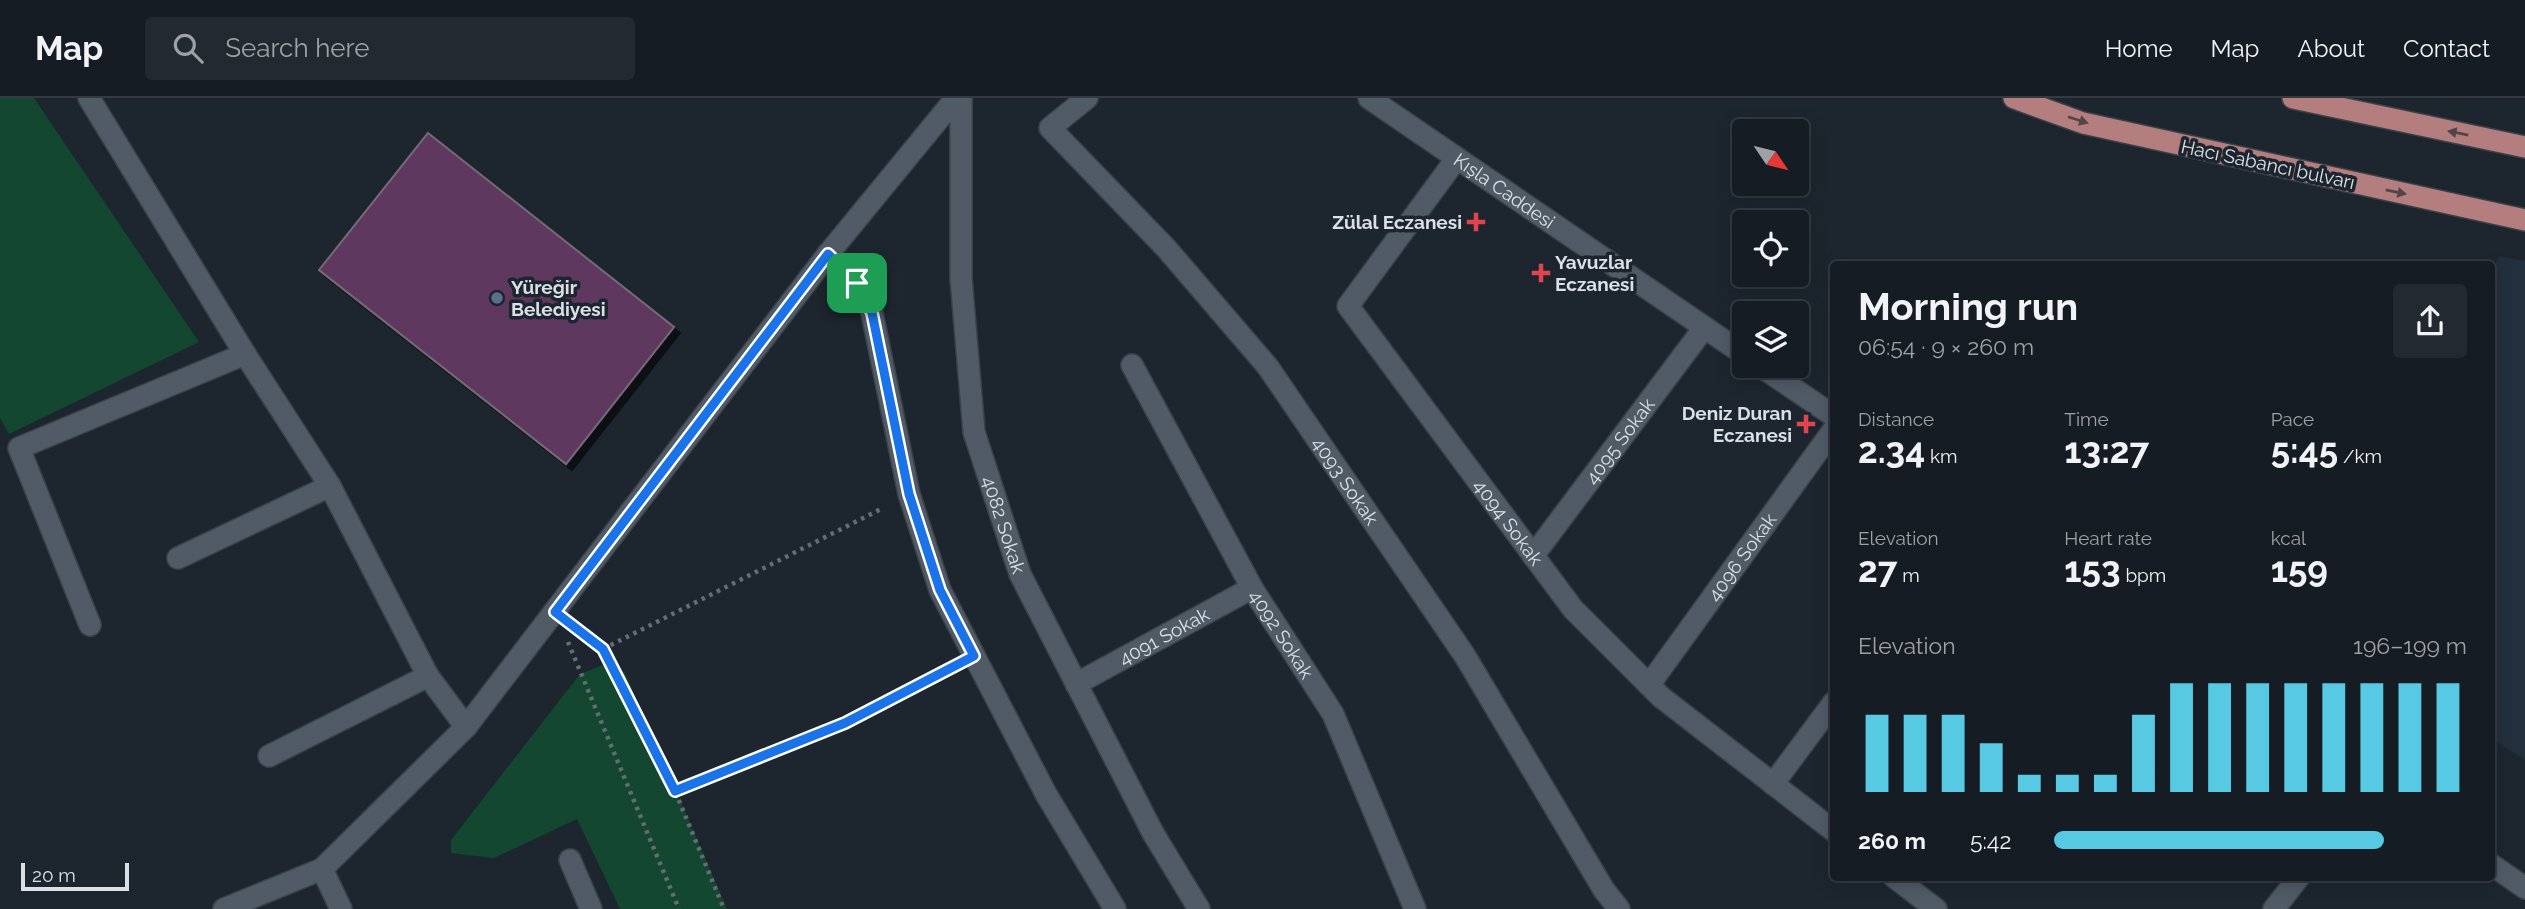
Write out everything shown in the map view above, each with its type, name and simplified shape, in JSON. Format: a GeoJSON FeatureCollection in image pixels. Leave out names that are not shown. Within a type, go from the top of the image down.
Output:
{"type":"FeatureCollection","features":[{"type":"Feature","properties":{"kind":"main road","name":"Hacı Sabancı bulvarı"},"geometry":{"type":"LineString","coordinates":[[2014,98],[2083,122],[2525,220]]}},
{"type":"Feature","properties":{"kind":"main road"},"geometry":{"type":"LineString","coordinates":[[2294,98],[2525,147]]}},
{"type":"Feature","properties":{"kind":"street"},"geometry":{"type":"LineString","coordinates":[[89,98],[330,485],[428,676],[466,727]]}},
{"type":"Feature","properties":{"kind":"street"},"geometry":{"type":"LineString","coordinates":[[224,909],[322,869],[466,727],[828,254],[956,98]]}},
{"type":"Feature","properties":{"kind":"street","name":"4082 Sokak"},"geometry":{"type":"LineString","coordinates":[[961,98],[961,278],[974,432],[1020,574],[1153,833],[1199,909]]}},
{"type":"Feature","properties":{"kind":"street","name":"4093 Sokak"},"geometry":{"type":"LineString","coordinates":[[1087,98],[1050,128],[1166,248],[1268,368],[1465,656],[1604,890],[1619,909]]}},
{"type":"Feature","properties":{"kind":"street","name":"Kışla Caddesi"},"geometry":{"type":"LineString","coordinates":[[1369,98],[1732,346]]}},
{"type":"Feature","properties":{"kind":"street","name":"4094 Sokak"},"geometry":{"type":"LineString","coordinates":[[1457,158],[1348,306],[1573,609],[1649,685],[1830,828]]}},
{"type":"Feature","properties":{"kind":"street"},"geometry":{"type":"LineString","coordinates":[[828,254],[857,283],[872,313],[909,494],[940,590],[1046,794],[1115,909]]}},
{"type":"Feature","properties":{"kind":"street","name":"4095 Sokak"},"geometry":{"type":"LineString","coordinates":[[1533,556],[1704,328]]}},
{"type":"Feature","properties":{"kind":"street"},"geometry":{"type":"LineString","coordinates":[[90,625],[19,448],[246,354]]}},
{"type":"Feature","properties":{"kind":"street","name":"4092 Sokak"},"geometry":{"type":"LineString","coordinates":[[1132,365],[1252,588],[1333,714],[1415,909]]}},
{"type":"Feature","properties":{"kind":"street"},"geometry":{"type":"LineString","coordinates":[[1778,378],[1830,413]]}},
{"type":"Feature","properties":{"kind":"street","name":"4096 Sokak"},"geometry":{"type":"LineString","coordinates":[[1649,685],[1830,435]]}},
{"type":"Feature","properties":{"kind":"street"},"geometry":{"type":"LineString","coordinates":[[178,558],[330,485]]}},
{"type":"Feature","properties":{"kind":"street","name":"4091 Sokak"},"geometry":{"type":"LineString","coordinates":[[1076,684],[1252,588]]}},
{"type":"Feature","properties":{"kind":"street"},"geometry":{"type":"LineString","coordinates":[[269,756],[428,676]]}},
{"type":"Feature","properties":{"kind":"street"},"geometry":{"type":"LineString","coordinates":[[1773,784],[1830,707]]}},
{"type":"Feature","properties":{"kind":"street"},"geometry":{"type":"LineString","coordinates":[[570,860],[591,909]]}},
{"type":"Feature","properties":{"kind":"street"},"geometry":{"type":"LineString","coordinates":[[2495,867],[2525,888]]}},
{"type":"Feature","properties":{"kind":"street"},"geometry":{"type":"LineString","coordinates":[[322,869],[341,909]]}},
{"type":"Feature","properties":{"kind":"street"},"geometry":{"type":"LineString","coordinates":[[1899,881],[1936,909]]}},
{"type":"Feature","properties":{"kind":"street"},"geometry":{"type":"LineString","coordinates":[[2274,909],[2296,881]]}},
{"type":"Feature","properties":{"kind":"path"},"geometry":{"type":"LineString","coordinates":[[603,649],[909,494]]}},
{"type":"Feature","properties":{"kind":"path"},"geometry":{"type":"LineString","coordinates":[[555,612],[603,649],[675,791],[724,909]]}},
{"type":"Feature","properties":{"kind":"path"},"geometry":{"type":"LineString","coordinates":[[555,612],[679,909]]}},
{"type":"Feature","properties":{"kind":"path"},"geometry":{"type":"LineString","coordinates":[[675,791],[845,723],[974,656]]}},
{"type":"Feature","properties":{"kind":"shaded area"},"geometry":{"type":"Polygon","coordinates":[[[2499,256],[2525,261],[2525,760],[2495,741],[2495,265],[2499,256]]]}},
{"type":"Feature","properties":{"kind":"green space"},"geometry":{"type":"Polygon","coordinates":[[[0,98],[34,98],[199,342],[9,434],[0,418],[0,98]]]}},
{"type":"Feature","properties":{"kind":"green space"},"geometry":{"type":"Polygon","coordinates":[[[613,661],[625,673],[727,909],[620,909],[577,819],[494,858],[451,853],[451,840],[580,674],[613,661]]]}},
{"type":"Feature","properties":{"kind":"building","name":"Yüreğir Belediyesi"},"geometry":{"type":"Polygon","coordinates":[[[428,133],[674,327],[566,464],[319,270],[428,133]]]}},
{"type":"Feature","properties":{"kind":"place","name":"Zülal Eczanesi"},"geometry":{"type":"Point","coordinates":[1476,222]}},
{"type":"Feature","properties":{"kind":"place","name":"Yavuzlar Eczanesi"},"geometry":{"type":"Point","coordinates":[1541,273]}},
{"type":"Feature","properties":{"kind":"place","name":"Yüreğir Belediyesi"},"geometry":{"type":"Point","coordinates":[497,298]}},
{"type":"Feature","properties":{"kind":"place","name":"Deniz Duran Eczanesi"},"geometry":{"type":"Point","coordinates":[1806,424]}},
{"type":"Feature","properties":{"kind":"route"},"geometry":{"type":"LineString","coordinates":[[828,254],[857,283],[872,313],[909,494],[940,590],[974,656],[845,723],[675,791],[603,649],[555,612],[828,254]]}}]}
